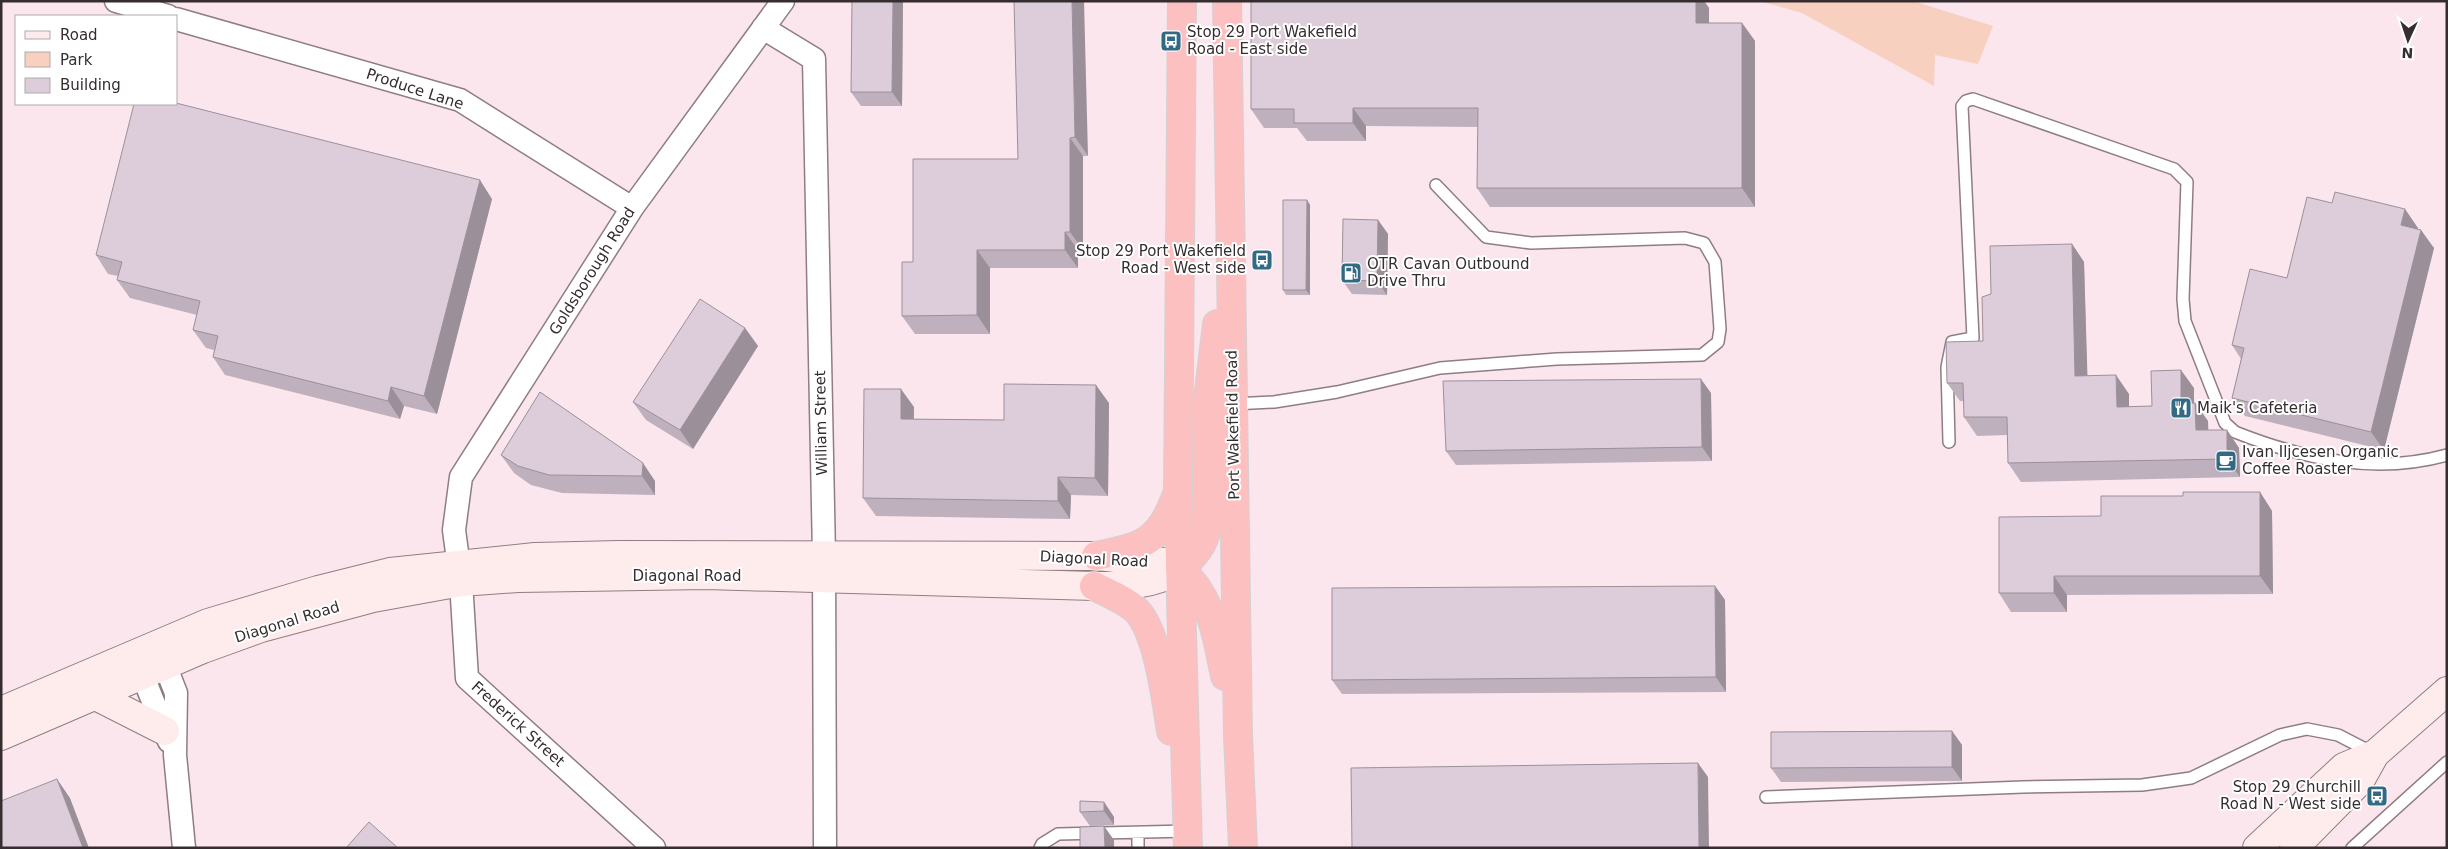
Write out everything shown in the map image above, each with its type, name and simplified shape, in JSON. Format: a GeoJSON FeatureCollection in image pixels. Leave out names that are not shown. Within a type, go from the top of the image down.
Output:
{"type":"FeatureCollection","features":[{"type":"Feature","properties":{"kind":"highway"},"geometry":{"type":"LineString","coordinates":[[1182,1],[1178,491],[1188,840]]}},
{"type":"Feature","properties":{"kind":"highway","name":"Port Wakefield Road"},"geometry":{"type":"LineString","coordinates":[[1227,1],[1238,736],[1243,848]]}},
{"type":"Feature","properties":{"kind":"highway"},"geometry":{"type":"LineString","coordinates":[[1180,569],[1200,549],[1206,540],[1208,525],[1207,408],[1229,225]]}},
{"type":"Feature","properties":{"kind":"highway"},"geometry":{"type":"LineString","coordinates":[[1096,556],[1135,548],[1144,543],[1168,520],[1178,491]]}},
{"type":"Feature","properties":{"kind":"highway"},"geometry":{"type":"LineString","coordinates":[[1180,569],[1203,594],[1216,635],[1238,736]]}},
{"type":"Feature","properties":{"kind":"highway"},"geometry":{"type":"LineString","coordinates":[[1094,586],[1136,610],[1142,618],[1152,643],[1161,675],[1188,840]]}},
{"type":"Feature","properties":{"kind":"street"},"geometry":{"type":"LineString","coordinates":[[116,1],[165,15]]}},
{"type":"Feature","properties":{"kind":"street","name":"Goldsborough Road"},"geometry":{"type":"LineString","coordinates":[[460,573],[454,530],[462,477],[632,208],[782,1]]}},
{"type":"Feature","properties":{"kind":"street","name":"Produce Lane"},"geometry":{"type":"LineString","coordinates":[[178,20],[460,100],[632,208]]}},
{"type":"Feature","properties":{"kind":"street","name":"William Street"},"geometry":{"type":"LineString","coordinates":[[763,28],[814,59],[824,567],[825,848]]}},
{"type":"Feature","properties":{"kind":"street","name":"Diagonal Road"},"geometry":{"type":"LineString","coordinates":[[1,736],[94,696],[208,623],[354,580],[390,572],[600,576],[706,575],[824,567],[1096,556],[1163,562],[1180,569]]}},
{"type":"Feature","properties":{"kind":"street","name":"Diagonal Road"},"geometry":{"type":"LineString","coordinates":[[824,567],[1094,586],[1154,581],[1164,579],[1180,569]]}},
{"type":"Feature","properties":{"kind":"street","name":"Frederick Street"},"geometry":{"type":"LineString","coordinates":[[460,573],[467,678],[654,848]]}},
{"type":"Feature","properties":{"kind":"street"},"geometry":{"type":"LineString","coordinates":[[149,660],[165,731],[175,755]]}},
{"type":"Feature","properties":{"kind":"street"},"geometry":{"type":"LineString","coordinates":[[149,660],[176,693],[175,755],[184,848]]}},
{"type":"Feature","properties":{"kind":"street","name":"Diagonal Road"},"geometry":{"type":"LineString","coordinates":[[1,711],[149,660]]}},
{"type":"Feature","properties":{"kind":"street"},"geometry":{"type":"LineString","coordinates":[[2257,848],[2344,767],[2375,754],[2447,691]]}},
{"type":"Feature","properties":{"kind":"street"},"geometry":{"type":"LineString","coordinates":[[94,696],[165,731]]}},
{"type":"Feature","properties":{"kind":"street"},"geometry":{"type":"LineString","coordinates":[[2307,842],[2360,781],[2375,754]]}},
{"type":"Feature","properties":{"kind":"lane"},"geometry":{"type":"LineString","coordinates":[[1949,442],[1947,367],[1952,342],[1973,338],[1962,106],[1966,101],[1973,99],[2174,169],[2187,182],[2183,299],[2185,321],[2225,423],[2236,432],[2332,462],[2384,466],[2447,455]]}},
{"type":"Feature","properties":{"kind":"lane"},"geometry":{"type":"LineString","coordinates":[[1232,404],[1274,402],[1337,392],[1440,368],[1557,359],[1702,355],[1718,342],[1720,328],[1715,262],[1704,243],[1685,238],[1531,242],[1486,237],[1436,185]]}},
{"type":"Feature","properties":{"kind":"lane"},"geometry":{"type":"LineString","coordinates":[[1766,798],[2023,787],[2142,785],[2191,778],[2280,735],[2307,729],[2338,735],[2375,754]]}},
{"type":"Feature","properties":{"kind":"lane"},"geometry":{"type":"LineString","coordinates":[[2352,848],[2447,762]]}},
{"type":"Feature","properties":{"kind":"lane"},"geometry":{"type":"LineString","coordinates":[[1138,833],[1138,848]]}},
{"type":"Feature","properties":{"kind":"lane"},"geometry":{"type":"LineString","coordinates":[[1040,848],[1042,844],[1058,834],[1138,833],[1188,840]]}},
{"type":"Feature","properties":{"kind":"green space"},"geometry":{"type":"Polygon","coordinates":[[[1759,1],[1913,1],[1993,26],[1978,64],[1935,55],[1934,86],[1802,13],[1759,1]]]}},
{"type":"Feature","properties":{"kind":"building"},"geometry":{"type":"Polygon","coordinates":[[[852,1],[893,1],[892,92],[851,92],[852,1]]]}},
{"type":"Feature","properties":{"kind":"building"},"geometry":{"type":"Polygon","coordinates":[[[1014,1],[1072,1],[1075,137],[1070,138],[1070,232],[1065,232],[1065,250],[977,250],[977,315],[902,316],[902,262],[913,262],[913,159],[1018,159],[1014,1]]]}},
{"type":"Feature","properties":{"kind":"building"},"geometry":{"type":"Polygon","coordinates":[[[1251,1],[1696,1],[1696,23],[1742,23],[1742,188],[1477,188],[1478,108],[1353,108],[1353,123],[1294,123],[1294,109],[1251,109],[1251,1]]]}},
{"type":"Feature","properties":{"kind":"building"},"geometry":{"type":"Polygon","coordinates":[[[178,104],[480,180],[424,396],[391,387],[388,401],[213,357],[218,336],[193,330],[200,301],[117,280],[122,262],[96,255],[134,105],[178,104]]]}},
{"type":"Feature","properties":{"kind":"building"},"geometry":{"type":"Polygon","coordinates":[[[2335,192],[2405,209],[2401,225],[2421,230],[2371,432],[2232,398],[2244,348],[2232,345],[2250,269],[2287,278],[2307,197],[2332,203],[2335,192]]]}},
{"type":"Feature","properties":{"kind":"building"},"geometry":{"type":"Polygon","coordinates":[[[1283,200],[1307,200],[1306,290],[1283,290],[1283,200]]]}},
{"type":"Feature","properties":{"kind":"building"},"geometry":{"type":"Polygon","coordinates":[[[1343,219],[1378,220],[1377,281],[1342,280],[1343,219]]]}},
{"type":"Feature","properties":{"kind":"building"},"geometry":{"type":"Polygon","coordinates":[[[2072,244],[2075,376],[2116,375],[2117,407],[2152,406],[2151,371],[2181,370],[2181,403],[2195,403],[2196,430],[2227,430],[2227,459],[2008,463],[2007,417],[1964,417],[1963,383],[1947,383],[1946,342],[1983,341],[1982,297],[1991,294],[1990,246],[2072,244]]]}},
{"type":"Feature","properties":{"kind":"building"},"geometry":{"type":"Polygon","coordinates":[[[700,299],[745,328],[680,430],[633,402],[700,299]]]}},
{"type":"Feature","properties":{"kind":"building"},"geometry":{"type":"Polygon","coordinates":[[[1701,379],[1702,447],[1446,451],[1443,381],[1701,379]]]}},
{"type":"Feature","properties":{"kind":"building"},"geometry":{"type":"Polygon","coordinates":[[[1004,384],[1096,385],[1095,478],[1058,477],[1058,501],[863,498],[864,389],[901,389],[901,419],[1004,420],[1004,384]]]}},
{"type":"Feature","properties":{"kind":"building"},"geometry":{"type":"Polygon","coordinates":[[[540,392],[643,463],[642,476],[549,475],[518,466],[501,455],[540,392]]]}},
{"type":"Feature","properties":{"kind":"building"},"geometry":{"type":"Polygon","coordinates":[[[2183,492],[2260,492],[2260,576],[2054,576],[2054,593],[1999,593],[1999,517],[2101,516],[2101,496],[2183,496],[2183,492]]]}},
{"type":"Feature","properties":{"kind":"building"},"geometry":{"type":"Polygon","coordinates":[[[1715,586],[1716,677],[1332,680],[1332,588],[1715,586]]]}},
{"type":"Feature","properties":{"kind":"building"},"geometry":{"type":"Polygon","coordinates":[[[1952,731],[1952,767],[1771,768],[1771,732],[1952,731]]]}},
{"type":"Feature","properties":{"kind":"building"},"geometry":{"type":"Polygon","coordinates":[[[1698,763],[1699,848],[1352,848],[1351,768],[1698,763]]]}},
{"type":"Feature","properties":{"kind":"building"},"geometry":{"type":"Polygon","coordinates":[[[57,779],[83,848],[1,848],[1,801],[57,779]]]}},
{"type":"Feature","properties":{"kind":"building"},"geometry":{"type":"Polygon","coordinates":[[[1080,801],[1104,802],[1104,811],[1080,812],[1080,801]]]}},
{"type":"Feature","properties":{"kind":"building"},"geometry":{"type":"Polygon","coordinates":[[[369,822],[398,848],[346,848],[369,822]]]}},
{"type":"Feature","properties":{"kind":"building"},"geometry":{"type":"Polygon","coordinates":[[[1104,826],[1105,848],[1080,848],[1080,827],[1104,826]]]}},
{"type":"Feature","properties":{"kind":"place","name":"Stop 29 Port Wakefield Road - East side"},"geometry":{"type":"Point","coordinates":[1171,41]}},
{"type":"Feature","properties":{"kind":"place","name":"Stop 29 Port Wakefield Road - West side"},"geometry":{"type":"Point","coordinates":[1262,260]}},
{"type":"Feature","properties":{"kind":"place","name":"OTR Cavan Outbound Drive Thru"},"geometry":{"type":"Point","coordinates":[1351,273]}},
{"type":"Feature","properties":{"kind":"place","name":"Maik's Cafeteria"},"geometry":{"type":"Point","coordinates":[2181,408]}},
{"type":"Feature","properties":{"kind":"place","name":"Ivan Iljcesen Organic Coffee Roaster"},"geometry":{"type":"Point","coordinates":[2226,461]}},
{"type":"Feature","properties":{"kind":"place","name":"Stop 29 Churchill Road N - West side"},"geometry":{"type":"Point","coordinates":[2377,796]}}]}
